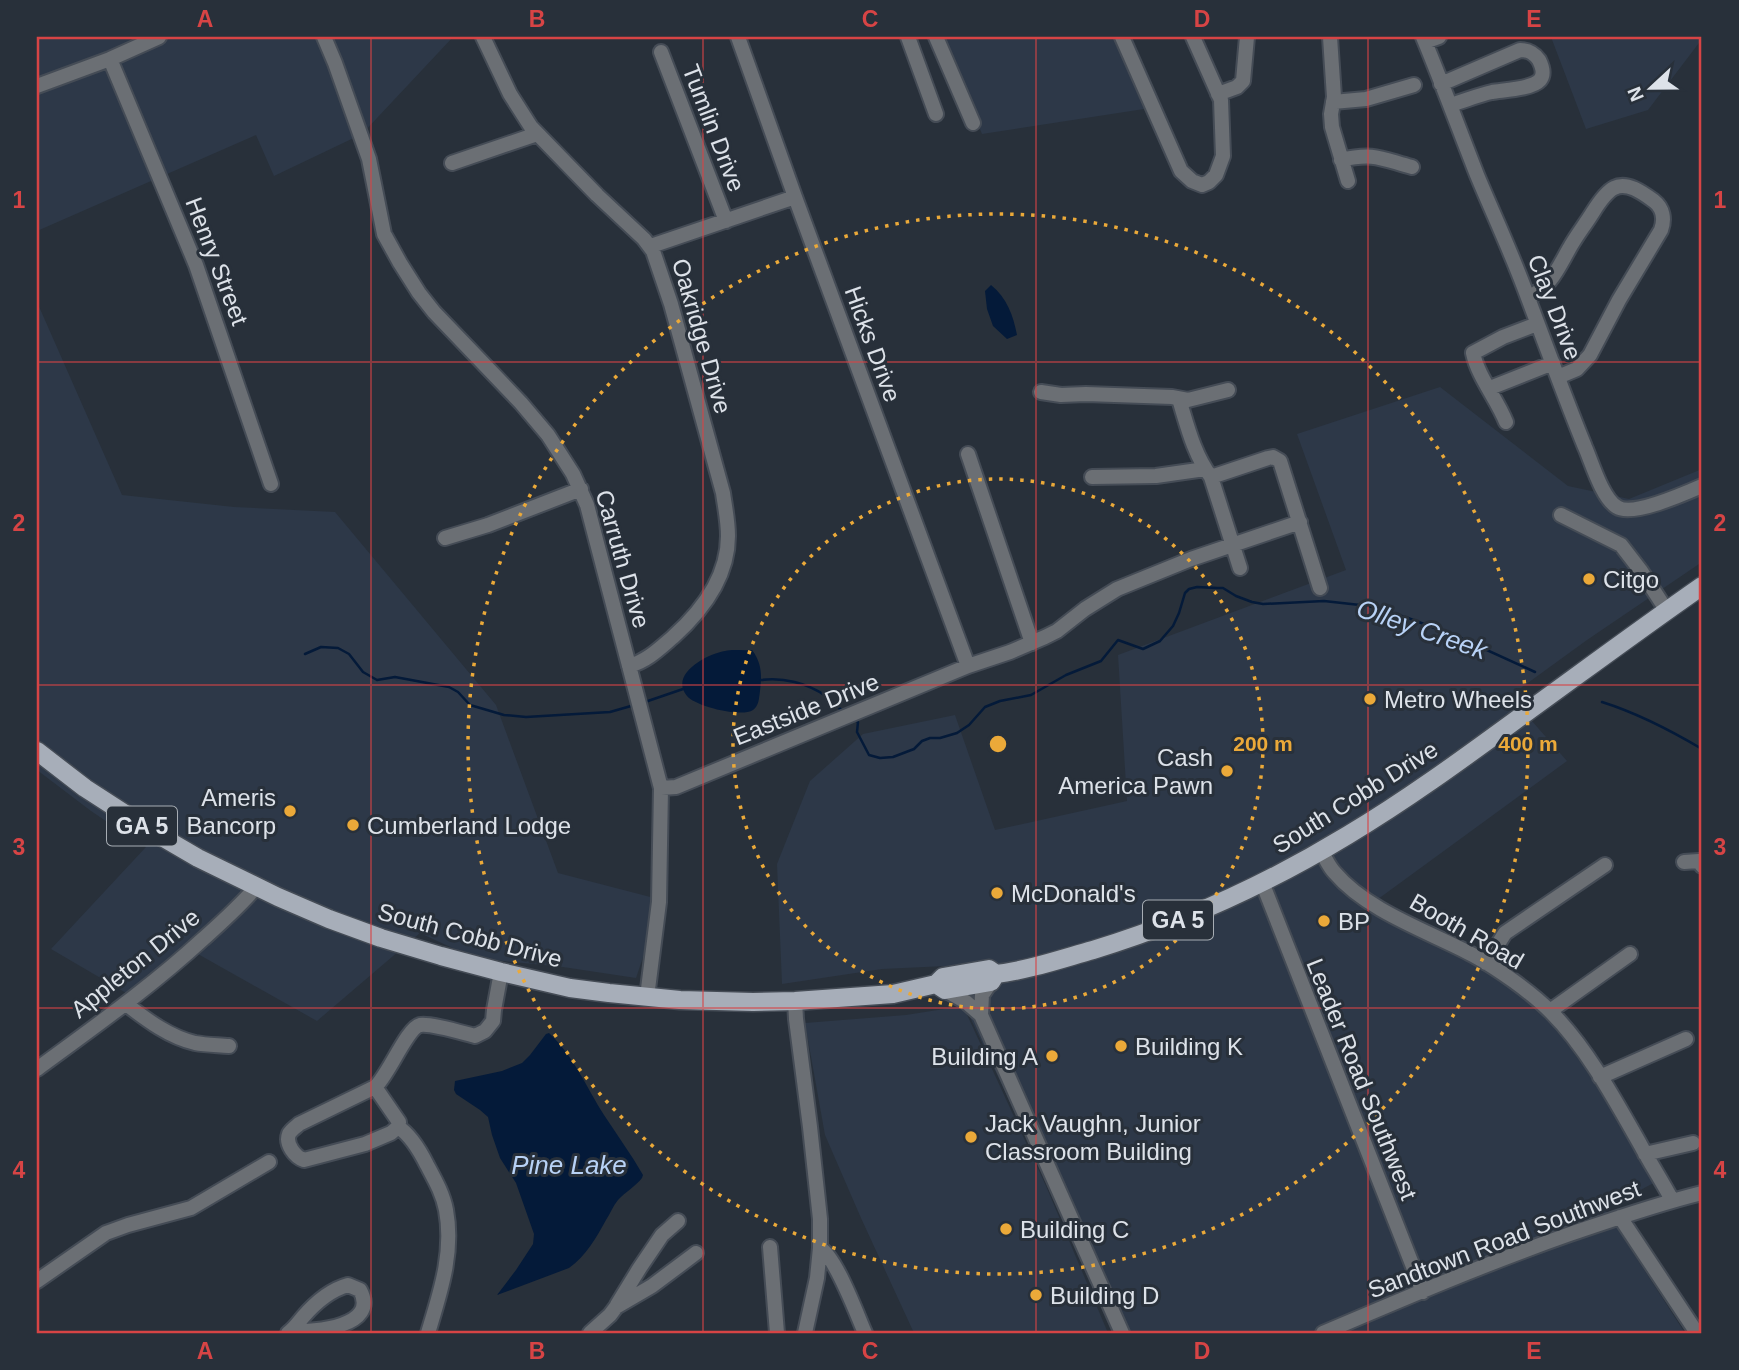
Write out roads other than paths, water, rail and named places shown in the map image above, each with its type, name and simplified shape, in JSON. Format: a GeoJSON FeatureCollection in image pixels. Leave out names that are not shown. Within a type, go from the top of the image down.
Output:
{"type":"FeatureCollection","features":[{"type":"Feature","properties":{"kind":"main road","name":"South Cobb Drive"},"geometry":{"type":"LineString","coordinates":[[37,751],[85,788],[198,858],[303,909],[431,954],[570,988],[646,997],[795,1002],[893,993],[941,987],[943,977],[989,969],[993,978],[1139,935],[1199,912],[1262,882],[1321,851],[1388,810],[1702,586]]}},
{"type":"Feature","properties":{"kind":"street"},"geometry":{"type":"LineString","coordinates":[[37,86],[110,59],[159,37]]}},
{"type":"Feature","properties":{"kind":"street","name":"Carruth Drive"},"geometry":{"type":"LineString","coordinates":[[324,37],[369,159],[384,234],[400,263],[434,312],[548,435],[581,489],[592,521],[661,789],[659,902],[646,997]]}},
{"type":"Feature","properties":{"kind":"street","name":"Oakridge Drive"},"geometry":{"type":"LineString","coordinates":[[483,37],[525,120],[597,195],[651,246],[656,255],[723,493],[729,538],[717,583],[690,621],[647,659],[629,666]]}},
{"type":"Feature","properties":{"kind":"street","name":"Hicks Drive"},"geometry":{"type":"LineString","coordinates":[[738,37],[968,666]]}},
{"type":"Feature","properties":{"kind":"street"},"geometry":{"type":"LineString","coordinates":[[908,37],[936,114]]}},
{"type":"Feature","properties":{"kind":"street"},"geometry":{"type":"LineString","coordinates":[[936,37],[973,123]]}},
{"type":"Feature","properties":{"kind":"street"},"geometry":{"type":"LineString","coordinates":[[1122,37],[1181,171],[1192,181],[1202,185],[1216,175],[1223,156],[1221,100],[1193,37]]}},
{"type":"Feature","properties":{"kind":"street"},"geometry":{"type":"LineString","coordinates":[[1218,94],[1237,87],[1243,81],[1247,37]]}},
{"type":"Feature","properties":{"kind":"street"},"geometry":{"type":"LineString","coordinates":[[1330,37],[1332,127],[1348,181]]}},
{"type":"Feature","properties":{"kind":"street"},"geometry":{"type":"LineString","coordinates":[[1424,39],[1439,37]]}},
{"type":"Feature","properties":{"kind":"street","name":"Clay Drive"},"geometry":{"type":"LineString","coordinates":[[1424,39],[1608,498],[1616,507],[1633,510],[1702,486]]}},
{"type":"Feature","properties":{"kind":"street"},"geometry":{"type":"LineString","coordinates":[[1441,83],[1520,50],[1527,50],[1535,55],[1541,64],[1542,77],[1538,82],[1450,105]]}},
{"type":"Feature","properties":{"kind":"street","name":"Tumlin Drive"},"geometry":{"type":"LineString","coordinates":[[661,51],[726,221]]}},
{"type":"Feature","properties":{"kind":"street","name":"Henry Street"},"geometry":{"type":"LineString","coordinates":[[110,59],[196,265],[271,484]]}},
{"type":"Feature","properties":{"kind":"street"},"geometry":{"type":"LineString","coordinates":[[1333,102],[1366,99],[1414,85]]}},
{"type":"Feature","properties":{"kind":"street"},"geometry":{"type":"LineString","coordinates":[[452,163],[537,134]]}},
{"type":"Feature","properties":{"kind":"street"},"geometry":{"type":"LineString","coordinates":[[1341,160],[1358,156],[1379,157],[1412,167]]}},
{"type":"Feature","properties":{"kind":"street"},"geometry":{"type":"LineString","coordinates":[[1490,388],[1555,370],[1577,369],[1590,355],[1661,230],[1662,214],[1656,203],[1632,187],[1612,188],[1570,247],[1553,278],[1541,291],[1528,298]]}},
{"type":"Feature","properties":{"kind":"street"},"geometry":{"type":"LineString","coordinates":[[651,246],[795,197]]}},
{"type":"Feature","properties":{"kind":"street"},"geometry":{"type":"LineString","coordinates":[[1506,422],[1478,368],[1474,354],[1503,337],[1537,324]]}},
{"type":"Feature","properties":{"kind":"street"},"geometry":{"type":"LineString","coordinates":[[1041,392],[1061,395],[1172,397],[1188,400],[1228,390]]}},
{"type":"Feature","properties":{"kind":"street"},"geometry":{"type":"LineString","coordinates":[[1179,399],[1197,452],[1208,473],[1240,568]]}},
{"type":"Feature","properties":{"kind":"street"},"geometry":{"type":"LineString","coordinates":[[968,454],[1032,643]]}},
{"type":"Feature","properties":{"kind":"street"},"geometry":{"type":"LineString","coordinates":[[1092,477],[1208,473],[1277,458],[1283,467],[1321,588]]}},
{"type":"Feature","properties":{"kind":"street"},"geometry":{"type":"LineString","coordinates":[[445,538],[488,525],[581,489]]}},
{"type":"Feature","properties":{"kind":"street"},"geometry":{"type":"LineString","coordinates":[[1561,515],[1621,545],[1640,568],[1667,611]]}},
{"type":"Feature","properties":{"kind":"street","name":"Eastside Drive"},"geometry":{"type":"LineString","coordinates":[[661,789],[676,787],[968,666],[1032,643],[1057,631],[1085,609],[1118,589],[1300,522]]}},
{"type":"Feature","properties":{"kind":"street","name":"Booth Road"},"geometry":{"type":"LineString","coordinates":[[1321,851],[1338,877],[1379,908],[1475,956],[1550,1011],[1611,1092],[1672,1200]]}},
{"type":"Feature","properties":{"kind":"street"},"geometry":{"type":"LineString","coordinates":[[1684,862],[1699,861],[1702,866]]}},
{"type":"Feature","properties":{"kind":"street"},"geometry":{"type":"LineString","coordinates":[[1486,963],[1505,933],[1605,865]]}},
{"type":"Feature","properties":{"kind":"street","name":"Leader Road Southwest"},"geometry":{"type":"LineString","coordinates":[[1262,882],[1423,1292]]}},
{"type":"Feature","properties":{"kind":"street","name":"Appleton Drive"},"geometry":{"type":"LineString","coordinates":[[37,1069],[126,1004],[189,952],[242,904],[257,886]]}},
{"type":"Feature","properties":{"kind":"street"},"geometry":{"type":"LineString","coordinates":[[1550,1011],[1630,954]]}},
{"type":"Feature","properties":{"kind":"street"},"geometry":{"type":"LineString","coordinates":[[375,1087],[399,1122],[398,1127],[372,1141],[312,1159],[299,1159],[288,1137],[290,1131],[380,1083],[408,1035],[419,1025],[475,1036],[485,1031],[493,1021],[502,972]]}},
{"type":"Feature","properties":{"kind":"street"},"geometry":{"type":"LineString","coordinates":[[981,1015],[982,995],[993,978]]}},
{"type":"Feature","properties":{"kind":"street"},"geometry":{"type":"LineString","coordinates":[[941,987],[981,1015],[1122,1333]]}},
{"type":"Feature","properties":{"kind":"street"},"geometry":{"type":"LineString","coordinates":[[793,1333],[805,1333],[815,1290],[820,1248],[817,1187],[795,1002]]}},
{"type":"Feature","properties":{"kind":"street"},"geometry":{"type":"LineString","coordinates":[[126,1004],[172,1035],[196,1043],[229,1046]]}},
{"type":"Feature","properties":{"kind":"street"},"geometry":{"type":"LineString","coordinates":[[1600,1077],[1686,1039]]}},
{"type":"Feature","properties":{"kind":"street"},"geometry":{"type":"LineString","coordinates":[[398,1127],[406,1132],[424,1159],[440,1190],[446,1210],[449,1250],[428,1333]]}},
{"type":"Feature","properties":{"kind":"street"},"geometry":{"type":"LineString","coordinates":[[1645,1154],[1693,1143]]}},
{"type":"Feature","properties":{"kind":"street"},"geometry":{"type":"LineString","coordinates":[[37,1281],[106,1233],[191,1208],[269,1162]]}},
{"type":"Feature","properties":{"kind":"street","name":"Sandtown Road Southwest"},"geometry":{"type":"LineString","coordinates":[[1324,1333],[1532,1248],[1672,1200],[1702,1193]]}},
{"type":"Feature","properties":{"kind":"street"},"geometry":{"type":"LineString","coordinates":[[1620,1217],[1697,1333]]}},
{"type":"Feature","properties":{"kind":"street"},"geometry":{"type":"LineString","coordinates":[[590,1333],[610,1315],[662,1235],[678,1221]]}},
{"type":"Feature","properties":{"kind":"street"},"geometry":{"type":"LineString","coordinates":[[770,1247],[777,1333]]}},
{"type":"Feature","properties":{"kind":"street"},"geometry":{"type":"LineString","coordinates":[[820,1248],[827,1252],[836,1269],[861,1331]]}},
{"type":"Feature","properties":{"kind":"street"},"geometry":{"type":"LineString","coordinates":[[616,1307],[652,1286],[696,1253]]}},
{"type":"Feature","properties":{"kind":"street"},"geometry":{"type":"LineString","coordinates":[[348,1285],[360,1290],[364,1308],[349,1322],[324,1329],[290,1332],[333,1290],[348,1285]]}},
{"type":"Feature","properties":{"kind":"water"},"geometry":{"type":"Polygon","coordinates":[[[991,285],[1008,307],[1017,335],[1007,339],[993,326],[985,291],[991,285]]]}},
{"type":"Feature","properties":{"kind":"water"},"geometry":{"type":"Polygon","coordinates":[[[752,650],[758,660],[761,675],[758,702],[753,710],[739,713],[718,710],[699,704],[687,696],[683,680],[692,666],[725,651],[752,650]]]}},
{"type":"Feature","properties":{"kind":"water","name":"Pine Lake"},"geometry":{"type":"Polygon","coordinates":[[[549,1033],[572,1061],[643,1175],[618,1200],[590,1246],[569,1268],[497,1295],[533,1244],[534,1234],[516,1183],[500,1158],[488,1117],[456,1094],[455,1081],[502,1071],[522,1063],[549,1033]]]}},
{"type":"Feature","properties":{"kind":"waterway","name":"Olley Creek"},"geometry":{"type":"LineString","coordinates":[[856,721],[857,732],[869,755],[880,758],[893,757],[914,749],[930,738],[957,733],[969,725],[985,707],[1031,695],[1066,675],[1101,661],[1118,640],[1143,649],[1160,641],[1173,626],[1185,593],[1197,587],[1223,588],[1236,596],[1263,604],[1324,601],[1369,606],[1456,636],[1535,672]]}},
{"type":"Feature","properties":{"kind":"waterway","name":"Olley Creek"},"geometry":{"type":"LineString","coordinates":[[305,654],[321,647],[338,648],[349,654],[363,672],[377,680],[395,677],[449,687],[470,705],[504,715],[526,717],[610,712],[631,706]]}},
{"type":"Feature","properties":{"kind":"waterway","name":"Olley Creek"},"geometry":{"type":"LineString","coordinates":[[761,680],[778,679],[803,684],[819,691],[843,711]]}},
{"type":"Feature","properties":{"kind":"waterway","name":"Olley Creek"},"geometry":{"type":"LineString","coordinates":[[645,702],[683,689]]}},
{"type":"Feature","properties":{"kind":"waterway","name":"Olley Creek"},"geometry":{"type":"LineString","coordinates":[[1602,702],[1653,722],[1702,749]]}},
{"type":"Feature","properties":{"kind":"place","name":"Citgo"},"geometry":{"type":"Point","coordinates":[1589,579]}},
{"type":"Feature","properties":{"kind":"place","name":"Metro Wheels"},"geometry":{"type":"Point","coordinates":[1370,699]}},
{"type":"Feature","properties":{"kind":"place","name":"Cash America Pawn"},"geometry":{"type":"Point","coordinates":[1227,771]}},
{"type":"Feature","properties":{"kind":"place","name":"Ameris Bancorp"},"geometry":{"type":"Point","coordinates":[290,811]}},
{"type":"Feature","properties":{"kind":"place","name":"Cumberland Lodge"},"geometry":{"type":"Point","coordinates":[353,825]}},
{"type":"Feature","properties":{"kind":"place","name":"McDonald's"},"geometry":{"type":"Point","coordinates":[997,893]}},
{"type":"Feature","properties":{"kind":"place","name":"BP"},"geometry":{"type":"Point","coordinates":[1324,921]}},
{"type":"Feature","properties":{"kind":"place","name":"Building K"},"geometry":{"type":"Point","coordinates":[1121,1046]}},
{"type":"Feature","properties":{"kind":"place","name":"Building A"},"geometry":{"type":"Point","coordinates":[1052,1056]}},
{"type":"Feature","properties":{"kind":"place","name":"Jack Vaughn, Junior Classroom Building"},"geometry":{"type":"Point","coordinates":[971,1137]}},
{"type":"Feature","properties":{"kind":"place","name":"Building C"},"geometry":{"type":"Point","coordinates":[1006,1229]}},
{"type":"Feature","properties":{"kind":"place","name":"Building D"},"geometry":{"type":"Point","coordinates":[1036,1295]}}]}
